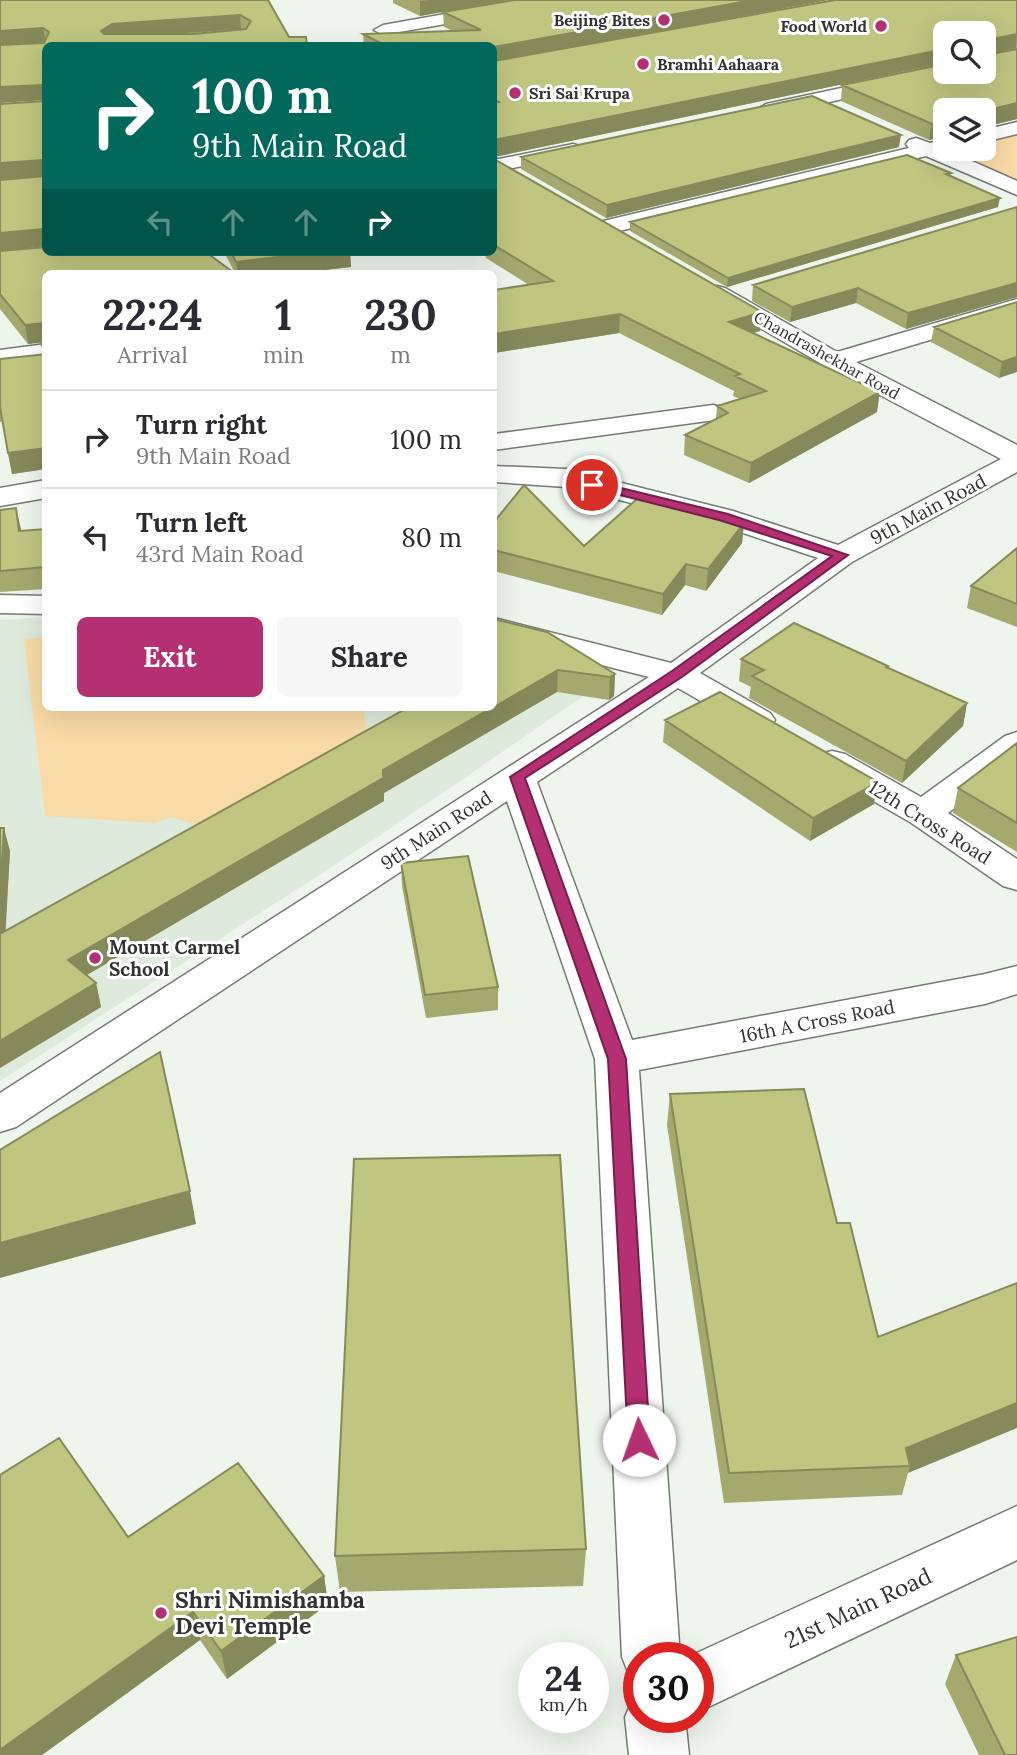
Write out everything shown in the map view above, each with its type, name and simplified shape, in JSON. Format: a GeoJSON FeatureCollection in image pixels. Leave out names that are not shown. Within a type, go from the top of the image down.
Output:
{"type":"FeatureCollection","features":[{"type":"Feature","properties":{"kind":"street"},"geometry":{"type":"LineString","coordinates":[[379,8],[385,38],[552,0]]}},
{"type":"Feature","properties":{"kind":"street"},"geometry":{"type":"LineString","coordinates":[[748,113],[933,74]]}},
{"type":"Feature","properties":{"kind":"street"},"geometry":{"type":"LineString","coordinates":[[815,100],[840,111]]}},
{"type":"Feature","properties":{"kind":"street"},"geometry":{"type":"LineString","coordinates":[[996,133],[1017,128]]}},
{"type":"Feature","properties":{"kind":"street"},"geometry":{"type":"LineString","coordinates":[[902,138],[933,146]]}},
{"type":"Feature","properties":{"kind":"street"},"geometry":{"type":"LineString","coordinates":[[497,165],[588,147]]}},
{"type":"Feature","properties":{"kind":"street"},"geometry":{"type":"LineString","coordinates":[[603,228],[933,148]]}},
{"type":"Feature","properties":{"kind":"street"},"geometry":{"type":"LineString","coordinates":[[963,161],[1017,189]]}},
{"type":"Feature","properties":{"kind":"street"},"geometry":{"type":"LineString","coordinates":[[497,168],[531,187]]}},
{"type":"Feature","properties":{"kind":"street"},"geometry":{"type":"LineString","coordinates":[[579,214],[636,247]]}},
{"type":"Feature","properties":{"kind":"street","name":"Chandrashekhar Road"},"geometry":{"type":"LineString","coordinates":[[692,279],[834,361],[1017,456]]}},
{"type":"Feature","properties":{"kind":"street"},"geometry":{"type":"LineString","coordinates":[[725,298],[751,290]]}},
{"type":"Feature","properties":{"kind":"street"},"geometry":{"type":"LineString","coordinates":[[834,361],[1017,306]]}},
{"type":"Feature","properties":{"kind":"street"},"geometry":{"type":"LineString","coordinates":[[0,358],[42,353]]}},
{"type":"Feature","properties":{"kind":"street"},"geometry":{"type":"LineString","coordinates":[[497,442],[713,414]]}},
{"type":"Feature","properties":{"kind":"street","name":"9th Main Road"},"geometry":{"type":"LineString","coordinates":[[0,1115],[677,674],[841,555],[1017,461]]}},
{"type":"Feature","properties":{"kind":"street"},"geometry":{"type":"LineString","coordinates":[[497,474],[566,478],[723,517],[841,555]]}},
{"type":"Feature","properties":{"kind":"street"},"geometry":{"type":"LineString","coordinates":[[0,497],[42,490]]}},
{"type":"Feature","properties":{"kind":"street"},"geometry":{"type":"LineString","coordinates":[[0,604],[42,605]]}},
{"type":"Feature","properties":{"kind":"street","name":"12th Cross Road"},"geometry":{"type":"LineString","coordinates":[[497,629],[677,674],[923,814],[1017,877]]}},
{"type":"Feature","properties":{"kind":"street"},"geometry":{"type":"LineString","coordinates":[[923,814],[1017,743]]}},
{"type":"Feature","properties":{"kind":"street"},"geometry":{"type":"LineString","coordinates":[[517,777],[617,1059],[650,1642]]}},
{"type":"Feature","properties":{"kind":"street","name":"16th A Cross Road"},"geometry":{"type":"LineString","coordinates":[[617,1059],[985,989],[1017,980]]}},
{"type":"Feature","properties":{"kind":"street","name":"21st Main Road"},"geometry":{"type":"LineString","coordinates":[[714,1675],[1017,1532]]}},
{"type":"Feature","properties":{"kind":"street"},"geometry":{"type":"LineString","coordinates":[[657,1733],[659,1755]]}},
{"type":"Feature","properties":{"kind":"shaded area"},"geometry":{"type":"Polygon","coordinates":[[[1017,128],[1017,184],[964,161],[996,161],[996,133],[1017,128]]]}},
{"type":"Feature","properties":{"kind":"shaded area","name":"Mount Carmel School"},"geometry":{"type":"Polygon","coordinates":[[[42,617],[42,711],[497,711],[497,704],[549,648],[616,674],[381,835],[0,1081],[0,620],[42,617]]]}},
{"type":"Feature","properties":{"kind":"shaded area"},"geometry":{"type":"Polygon","coordinates":[[[42,637],[42,711],[364,711],[369,744],[215,830],[171,817],[155,823],[45,816],[24,639],[42,637]]]}},
{"type":"Feature","properties":{"kind":"building"},"geometry":{"type":"Polygon","coordinates":[[[0,0],[268,0],[289,37],[306,37],[307,42],[44,42],[49,32],[43,28],[0,31],[0,0]],[[240,15],[112,24],[101,31],[104,34],[193,34],[246,29],[251,21],[240,15]]]}},
{"type":"Feature","properties":{"kind":"building"},"geometry":{"type":"Polygon","coordinates":[[[514,0],[753,0],[497,46],[497,42],[378,42],[363,34],[481,30],[443,12],[514,0]]]}},
{"type":"Feature","properties":{"kind":"building"},"geometry":{"type":"Polygon","coordinates":[[[835,0],[1017,0],[1017,34],[996,38],[996,21],[933,21],[933,51],[497,139],[497,60],[835,0]]]}},
{"type":"Feature","properties":{"kind":"building"},"geometry":{"type":"Polygon","coordinates":[[[42,43],[42,85],[0,87],[0,45],[42,43]]]}},
{"type":"Feature","properties":{"kind":"building"},"geometry":{"type":"Polygon","coordinates":[[[1017,49],[1017,103],[996,108],[996,98],[933,98],[932,124],[842,85],[933,66],[933,84],[996,84],[996,53],[1017,49]]]}},
{"type":"Feature","properties":{"kind":"building"},"geometry":{"type":"Polygon","coordinates":[[[812,96],[901,135],[607,205],[521,157],[812,96]]]}},
{"type":"Feature","properties":{"kind":"building"},"geometry":{"type":"Polygon","coordinates":[[[42,101],[42,160],[0,163],[0,104],[42,101]]]}},
{"type":"Feature","properties":{"kind":"building"},"geometry":{"type":"Polygon","coordinates":[[[907,155],[951,173],[946,174],[1000,198],[728,278],[630,222],[907,155]]]}},
{"type":"Feature","properties":{"kind":"building"},"geometry":{"type":"Polygon","coordinates":[[[497,161],[762,312],[729,322],[880,392],[751,463],[685,435],[728,413],[717,406],[766,391],[735,376],[740,374],[620,314],[497,334],[497,290],[553,281],[497,247],[497,161]]]}},
{"type":"Feature","properties":{"kind":"building"},"geometry":{"type":"Polygon","coordinates":[[[42,176],[42,229],[0,233],[0,180],[42,176]]]}},
{"type":"Feature","properties":{"kind":"building"},"geometry":{"type":"Polygon","coordinates":[[[1017,207],[1017,283],[908,313],[858,288],[792,307],[753,285],[1017,207]]]}},
{"type":"Feature","properties":{"kind":"building"},"geometry":{"type":"Polygon","coordinates":[[[42,247],[42,256],[211,256],[230,270],[42,270],[42,323],[25,325],[0,294],[0,251],[42,247]]]}},
{"type":"Feature","properties":{"kind":"building"},"geometry":{"type":"Polygon","coordinates":[[[233,256],[286,256],[236,262],[233,256]]]}},
{"type":"Feature","properties":{"kind":"building"},"geometry":{"type":"Polygon","coordinates":[[[1017,302],[1017,357],[1002,362],[934,327],[1017,302]]]}},
{"type":"Feature","properties":{"kind":"building"},"geometry":{"type":"Polygon","coordinates":[[[42,354],[42,449],[8,453],[0,407],[0,359],[42,354]]]}},
{"type":"Feature","properties":{"kind":"building"},"geometry":{"type":"Polygon","coordinates":[[[524,485],[584,546],[638,498],[744,523],[708,569],[686,564],[663,594],[497,551],[497,518],[524,485]]]}},
{"type":"Feature","properties":{"kind":"building"},"geometry":{"type":"Polygon","coordinates":[[[16,508],[19,531],[42,529],[42,567],[0,571],[0,510],[16,508]]]}},
{"type":"Feature","properties":{"kind":"building"},"geometry":{"type":"Polygon","coordinates":[[[1017,548],[1017,604],[971,586],[1017,548]]]}},
{"type":"Feature","properties":{"kind":"building"},"geometry":{"type":"Polygon","coordinates":[[[497,620],[547,632],[615,674],[610,677],[558,670],[497,705],[497,620]]]}},
{"type":"Feature","properties":{"kind":"building"},"geometry":{"type":"Polygon","coordinates":[[[794,623],[967,703],[906,761],[752,676],[764,670],[741,659],[794,623]]]}},
{"type":"Feature","properties":{"kind":"building"},"geometry":{"type":"Polygon","coordinates":[[[720,692],[878,782],[813,818],[665,720],[720,692]]]}},
{"type":"Feature","properties":{"kind":"building"},"geometry":{"type":"Polygon","coordinates":[[[402,711],[486,711],[383,770],[383,778],[68,960],[96,983],[0,1041],[0,934],[402,711]]]}},
{"type":"Feature","properties":{"kind":"building"},"geometry":{"type":"Polygon","coordinates":[[[1017,743],[1017,823],[958,788],[1017,743]]]}},
{"type":"Feature","properties":{"kind":"building"},"geometry":{"type":"Polygon","coordinates":[[[0,828],[4,828],[0,894],[0,828]]]}},
{"type":"Feature","properties":{"kind":"building"},"geometry":{"type":"Polygon","coordinates":[[[468,856],[498,987],[425,995],[401,863],[468,856]]]}},
{"type":"Feature","properties":{"kind":"building"},"geometry":{"type":"Polygon","coordinates":[[[160,1052],[190,1191],[0,1243],[0,1150],[160,1052]]]}},
{"type":"Feature","properties":{"kind":"building"},"geometry":{"type":"Polygon","coordinates":[[[804,1089],[837,1223],[850,1223],[878,1337],[1017,1283],[1017,1403],[906,1448],[910,1466],[729,1473],[670,1094],[804,1089]]]}},
{"type":"Feature","properties":{"kind":"building"},"geometry":{"type":"Polygon","coordinates":[[[560,1155],[586,1549],[335,1556],[354,1159],[560,1155]]]}},
{"type":"Feature","properties":{"kind":"building"},"geometry":{"type":"Polygon","coordinates":[[[59,1438],[128,1537],[238,1463],[324,1576],[221,1651],[193,1612],[0,1750],[0,1475],[59,1438]]]}},
{"type":"Feature","properties":{"kind":"building"},"geometry":{"type":"Polygon","coordinates":[[[1017,1637],[1017,1755],[1005,1755],[956,1655],[1017,1637]]]}},
{"type":"Feature","properties":{"kind":"place","name":"Beijing Bites"},"geometry":{"type":"Point","coordinates":[664,20]}},
{"type":"Feature","properties":{"kind":"place","name":"Food World"},"geometry":{"type":"Point","coordinates":[881,26]}},
{"type":"Feature","properties":{"kind":"place","name":"Bramhi Aahaara"},"geometry":{"type":"Point","coordinates":[643,64]}},
{"type":"Feature","properties":{"kind":"place","name":"Sri Sai Krupa"},"geometry":{"type":"Point","coordinates":[515,93]}},
{"type":"Feature","properties":{"kind":"place","name":"Mount Carmel School"},"geometry":{"type":"Point","coordinates":[95,958]}},
{"type":"Feature","properties":{"kind":"place","name":"Shri Nimishamba Devi Temple"},"geometry":{"type":"Point","coordinates":[161,1613]}},
{"type":"Feature","properties":{"kind":"route"},"geometry":{"type":"LineString","coordinates":[[592,485],[723,517],[841,555],[677,674],[517,777],[617,1059],[639,1440]]}}]}
